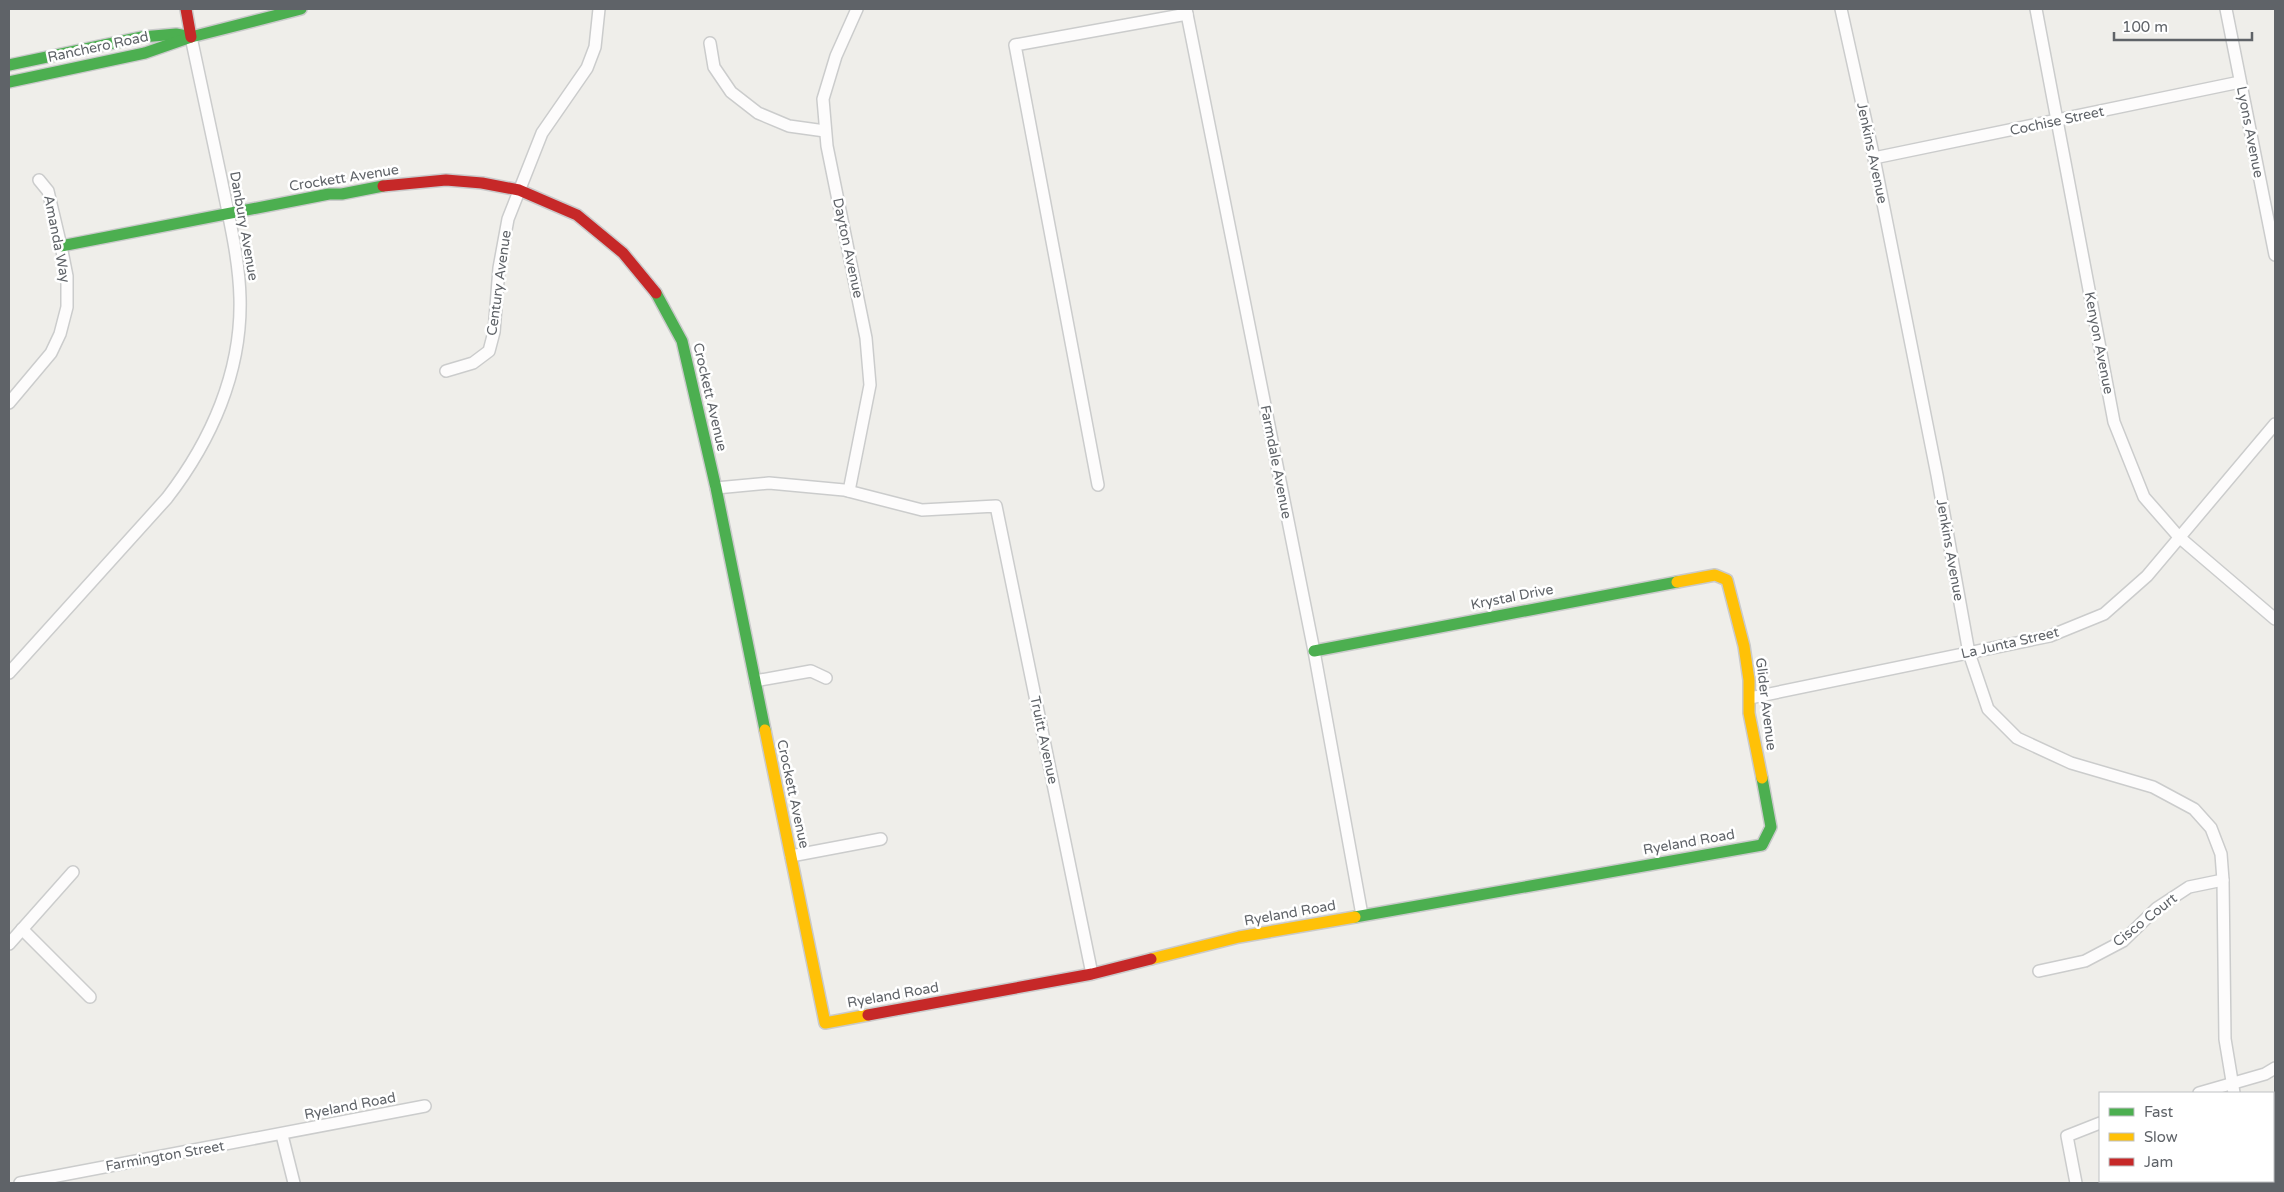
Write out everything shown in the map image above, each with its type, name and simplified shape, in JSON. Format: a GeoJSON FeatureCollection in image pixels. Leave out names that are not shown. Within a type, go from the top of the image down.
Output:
{"type":"FeatureCollection","features":[{"type":"Feature","properties":{"kind":"street","name":"Danbury Avenue"},"geometry":{"type":"LineString","coordinates":[[9,673],[167,498],[189,469],[207,439],[229,380],[238,341],[240,299],[236,255],[186,9]]}},
{"type":"Feature","properties":{"kind":"street","name":"Ranchero Road"},"geometry":{"type":"LineString","coordinates":[[9,82],[145,53],[191,37],[301,9]]}},
{"type":"Feature","properties":{"kind":"street","name":"Century Avenue"},"geometry":{"type":"LineString","coordinates":[[446,372],[473,363],[489,351],[494,332],[502,251],[508,218],[542,133],[587,68],[595,47],[599,9]]}},
{"type":"Feature","properties":{"kind":"street","name":"Dayton Avenue"},"geometry":{"type":"LineString","coordinates":[[849,491],[870,385],[866,338],[827,146],[823,99],[836,56],[857,9]]}},
{"type":"Feature","properties":{"kind":"street","name":"Jenkins Avenue"},"geometry":{"type":"LineString","coordinates":[[1841,9],[1874,158],[1969,653],[1988,709],[2017,738],[2071,763],[2152,786],[2194,809],[2211,828],[2221,854],[2226,1039],[2233,1089]]}},
{"type":"Feature","properties":{"kind":"street","name":"Kenyon Avenue"},"geometry":{"type":"LineString","coordinates":[[2036,9],[2114,422],[2144,497],[2179,537],[2275,619]]}},
{"type":"Feature","properties":{"kind":"street","name":"Lyons Avenue"},"geometry":{"type":"LineString","coordinates":[[2226,9],[2275,254]]}},
{"type":"Feature","properties":{"kind":"street"},"geometry":{"type":"LineString","coordinates":[[1098,485],[1015,45],[1186,11]]}},
{"type":"Feature","properties":{"kind":"street","name":"Farmdale Avenue"},"geometry":{"type":"LineString","coordinates":[[1186,11],[1314,651],[1362,915]]}},
{"type":"Feature","properties":{"kind":"street","name":"Ranchero Road"},"geometry":{"type":"LineString","coordinates":[[9,65],[142,37],[176,34],[191,37]]}},
{"type":"Feature","properties":{"kind":"street"},"geometry":{"type":"LineString","coordinates":[[710,43],[714,67],[731,92],[758,114],[789,126],[826,131]]}},
{"type":"Feature","properties":{"kind":"street","name":"Cochise Street"},"geometry":{"type":"LineString","coordinates":[[1874,158],[2240,82]]}},
{"type":"Feature","properties":{"kind":"street","name":"Amanda Way"},"geometry":{"type":"LineString","coordinates":[[9,403],[45,363],[60,334],[67,307],[67,276],[61,246],[48,191],[38,180]]}},
{"type":"Feature","properties":{"kind":"street","name":"Crockett Avenue"},"geometry":{"type":"LineString","coordinates":[[61,246],[329,194],[342,194],[393,184],[464,180],[519,190],[577,215],[623,253],[659,297],[682,341],[716,488],[825,1022]]}},
{"type":"Feature","properties":{"kind":"street","name":"La Junta Street"},"geometry":{"type":"LineString","coordinates":[[1750,698],[2050,636],[2104,614],[2147,576],[2275,424]]}},
{"type":"Feature","properties":{"kind":"street"},"geometry":{"type":"LineString","coordinates":[[716,488],[769,483],[849,491]]}},
{"type":"Feature","properties":{"kind":"street","name":"Truitt Avenue"},"geometry":{"type":"LineString","coordinates":[[849,491],[922,510],[996,506],[1092,974]]}},
{"type":"Feature","properties":{"kind":"street","name":"Krystal Drive"},"geometry":{"type":"LineString","coordinates":[[1314,651],[1715,575]]}},
{"type":"Feature","properties":{"kind":"street","name":"Glider Avenue"},"geometry":{"type":"LineString","coordinates":[[1715,575],[1727,580],[1740,616],[1750,698],[1749,713],[1771,827],[1762,845]]}},
{"type":"Feature","properties":{"kind":"street"},"geometry":{"type":"LineString","coordinates":[[755,681],[811,671],[826,678]]}},
{"type":"Feature","properties":{"kind":"street"},"geometry":{"type":"LineString","coordinates":[[791,856],[882,839]]}},
{"type":"Feature","properties":{"kind":"street","name":"Ryeland Road"},"geometry":{"type":"LineString","coordinates":[[825,1022],[1092,974],[1239,937],[1762,845]]}},
{"type":"Feature","properties":{"kind":"street"},"geometry":{"type":"LineString","coordinates":[[9,944],[72,872]]}},
{"type":"Feature","properties":{"kind":"street","name":"Cisco Court"},"geometry":{"type":"LineString","coordinates":[[2039,971],[2085,961],[2123,941],[2158,908],[2188,887],[2223,880]]}},
{"type":"Feature","properties":{"kind":"street"},"geometry":{"type":"LineString","coordinates":[[22,929],[90,998]]}},
{"type":"Feature","properties":{"kind":"street"},"geometry":{"type":"LineString","coordinates":[[2208,1092],[2233,1089],[2275,1068]]}},
{"type":"Feature","properties":{"kind":"street","name":"Ryeland Road"},"geometry":{"type":"LineString","coordinates":[[282,1135],[425,1106]]}},
{"type":"Feature","properties":{"kind":"street"},"geometry":{"type":"LineString","coordinates":[[2076,1183],[2067,1136],[2099,1123]]}},
{"type":"Feature","properties":{"kind":"street"},"geometry":{"type":"LineString","coordinates":[[282,1135],[294,1183]]}},
{"type":"Feature","properties":{"kind":"street","name":"Farmington Street"},"geometry":{"type":"LineString","coordinates":[[20,1183],[282,1135]]}},
{"type":"Feature","properties":{"kind":"traffic: fast"},"geometry":{"type":"LineString","coordinates":[[9,82],[145,53],[191,37],[301,9]]}},
{"type":"Feature","properties":{"kind":"traffic: fast"},"geometry":{"type":"LineString","coordinates":[[9,65],[142,37],[176,34],[187,36]]}},
{"type":"Feature","properties":{"kind":"traffic: fast"},"geometry":{"type":"LineString","coordinates":[[61,246],[329,194],[342,194],[383,186]]}},
{"type":"Feature","properties":{"kind":"traffic: fast"},"geometry":{"type":"LineString","coordinates":[[656,293],[682,341],[716,488],[765,730]]}},
{"type":"Feature","properties":{"kind":"traffic: fast"},"geometry":{"type":"LineString","coordinates":[[1314,651],[1677,582]]}},
{"type":"Feature","properties":{"kind":"traffic: fast"},"geometry":{"type":"LineString","coordinates":[[1355,917],[1762,845],[1771,827],[1762,778]]}},
{"type":"Feature","properties":{"kind":"traffic: slow"},"geometry":{"type":"LineString","coordinates":[[1677,582],[1715,575],[1727,580],[1744,646],[1749,680],[1749,713],[1762,778]]}},
{"type":"Feature","properties":{"kind":"traffic: slow"},"geometry":{"type":"LineString","coordinates":[[765,730],[825,1023],[868,1015]]}},
{"type":"Feature","properties":{"kind":"traffic: slow"},"geometry":{"type":"LineString","coordinates":[[1151,959],[1239,937],[1355,917]]}},
{"type":"Feature","properties":{"kind":"traffic: jam"},"geometry":{"type":"LineString","coordinates":[[186,9],[191,37]]}},
{"type":"Feature","properties":{"kind":"traffic: jam"},"geometry":{"type":"LineString","coordinates":[[383,186],[446,180],[482,183],[519,190],[577,215],[623,253],[656,293]]}},
{"type":"Feature","properties":{"kind":"traffic: jam"},"geometry":{"type":"LineString","coordinates":[[868,1015],[1092,974],[1151,959]]}}]}
